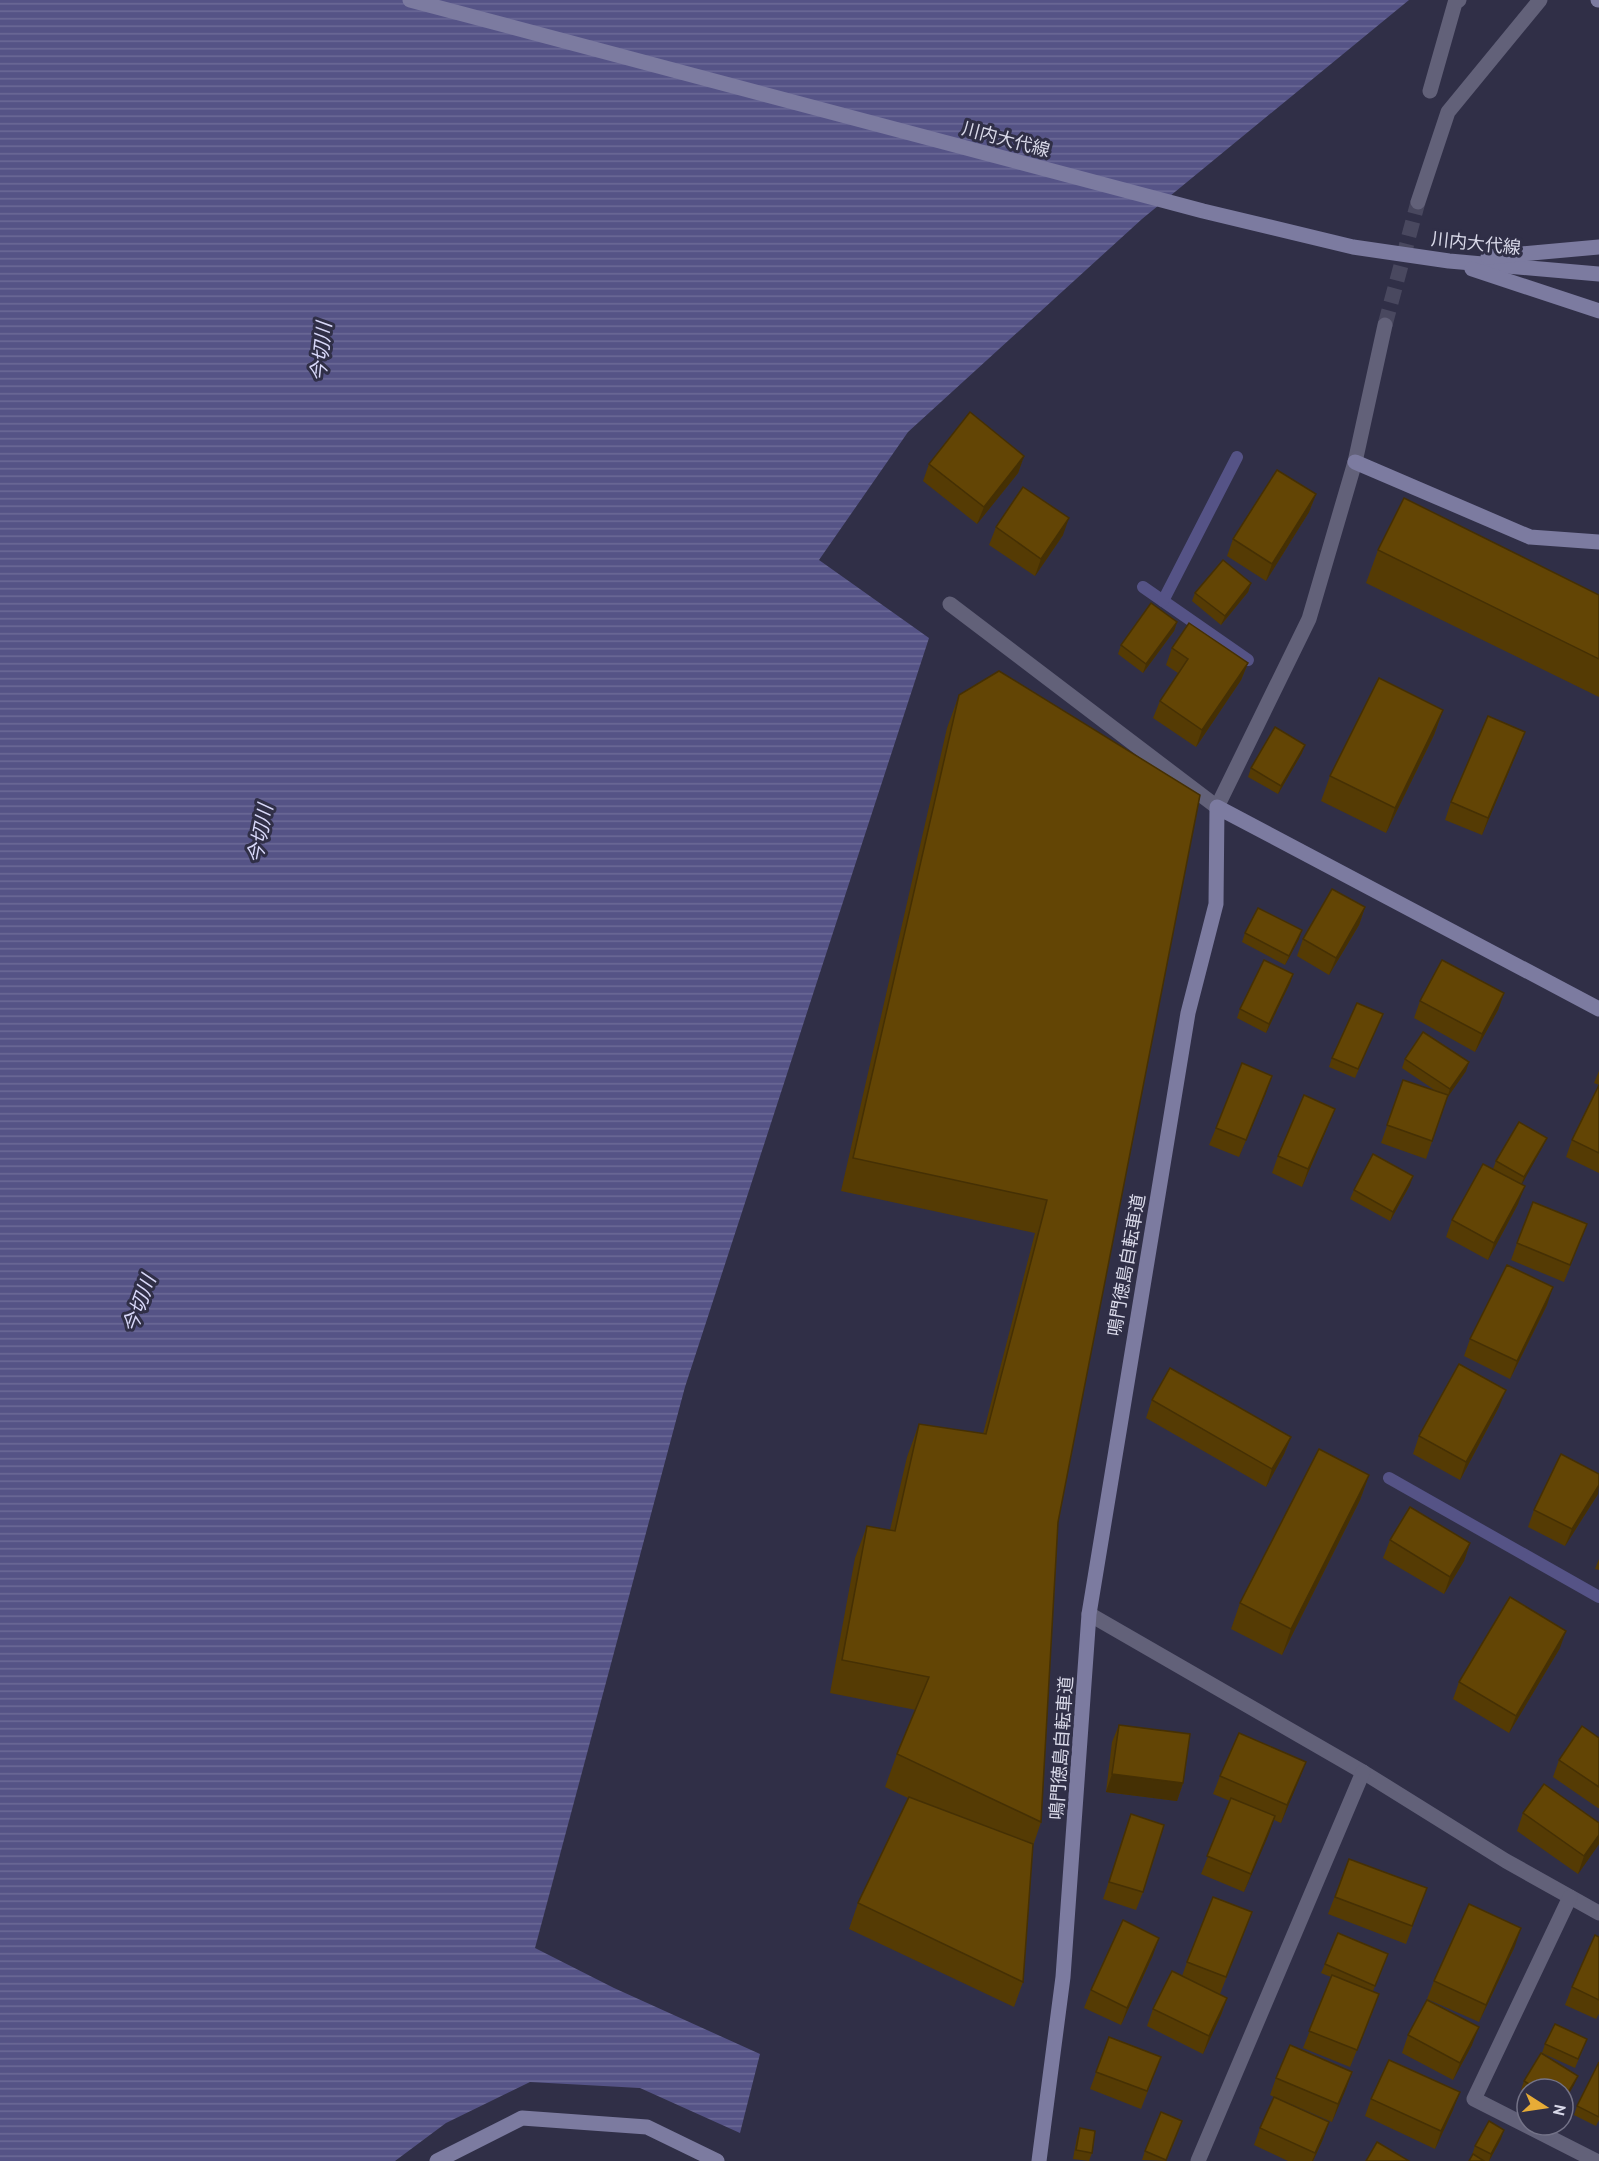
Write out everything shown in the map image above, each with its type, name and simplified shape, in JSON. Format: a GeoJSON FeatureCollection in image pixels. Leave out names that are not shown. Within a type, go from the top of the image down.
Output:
{"type":"FeatureCollection","features":[{"type":"Feature","properties":{"kind":"main road","name":"川内大代線"},"geometry":{"type":"LineString","coordinates":[[410,0],[1203,211],[1353,247],[1449,261],[1599,274]]}},
{"type":"Feature","properties":{"kind":"main road"},"geometry":{"type":"LineString","coordinates":[[1449,261],[1599,247]]}},
{"type":"Feature","properties":{"kind":"main road"},"geometry":{"type":"LineString","coordinates":[[1449,261],[1599,311]]}},
{"type":"Feature","properties":{"kind":"main road"},"geometry":{"type":"LineString","coordinates":[[1355,462],[1530,537],[1599,542]]}},
{"type":"Feature","properties":{"kind":"main road"},"geometry":{"type":"LineString","coordinates":[[1217,807],[1599,1009]]}},
{"type":"Feature","properties":{"kind":"main road","name":"鳴門徳島自転車道"},"geometry":{"type":"LineString","coordinates":[[1039,2161],[1063,1977],[1089,1614],[1188,1013],[1216,904],[1217,807]]}},
{"type":"Feature","properties":{"kind":"main road"},"geometry":{"type":"LineString","coordinates":[[437,2161],[522,2118],[646,2127],[717,2161]]}},
{"type":"Feature","properties":{"kind":"street"},"geometry":{"type":"LineString","coordinates":[[1430,91],[1455,3],[1459,0]]}},
{"type":"Feature","properties":{"kind":"street"},"geometry":{"type":"LineString","coordinates":[[1418,202],[1448,112],[1540,0]]}},
{"type":"Feature","properties":{"kind":"street"},"geometry":{"type":"LineString","coordinates":[[951,604],[1217,807],[1309,619],[1355,462],[1385,325]]}},
{"type":"Feature","properties":{"kind":"street"},"geometry":{"type":"LineString","coordinates":[[1089,1614],[1364,1772],[1599,1913]]}},
{"type":"Feature","properties":{"kind":"street"},"geometry":{"type":"LineString","coordinates":[[1198,2161],[1364,1772]]}},
{"type":"Feature","properties":{"kind":"street"},"geometry":{"type":"LineString","coordinates":[[1570,1897],[1474,2099],[1596,2161]]}},
{"type":"Feature","properties":{"kind":"water","name":"今切川"},"geometry":{"type":"Polygon","coordinates":[[[0,0],[1409,0],[1142,219],[908,432],[819,560],[929,638],[685,1387],[535,1948],[614,1988],[760,2054],[740,2133],[640,2088],[530,2082],[446,2123],[395,2161],[0,2161],[0,0]]]}},
{"type":"Feature","properties":{"kind":"building"},"geometry":{"type":"Polygon","coordinates":[[[970,412],[1024,456],[984,507],[929,464],[970,412]]]}},
{"type":"Feature","properties":{"kind":"building"},"geometry":{"type":"Polygon","coordinates":[[[1277,470],[1316,494],[1272,564],[1233,539],[1277,470]]]}},
{"type":"Feature","properties":{"kind":"building"},"geometry":{"type":"Polygon","coordinates":[[[1023,487],[1069,518],[1041,559],[996,527],[1023,487]]]}},
{"type":"Feature","properties":{"kind":"building"},"geometry":{"type":"Polygon","coordinates":[[[1404,498],[1599,595],[1599,659],[1378,550],[1404,498]]]}},
{"type":"Feature","properties":{"kind":"building"},"geometry":{"type":"Polygon","coordinates":[[[1223,560],[1251,583],[1225,616],[1195,593],[1223,560]]]}},
{"type":"Feature","properties":{"kind":"building"},"geometry":{"type":"Polygon","coordinates":[[[1151,603],[1177,622],[1146,664],[1121,645],[1151,603]]]}},
{"type":"Feature","properties":{"kind":"building"},"geometry":{"type":"Polygon","coordinates":[[[1189,623],[1248,663],[1202,730],[1160,701],[1188,659],[1172,648],[1189,623]]]}},
{"type":"Feature","properties":{"kind":"building"},"geometry":{"type":"Polygon","coordinates":[[[999,671],[1200,795],[1058,1522],[1041,1822],[897,1754],[929,1677],[842,1660],[867,1526],[895,1531],[919,1424],[986,1434],[1047,1200],[853,1158],[959,695],[999,671]]]}},
{"type":"Feature","properties":{"kind":"building"},"geometry":{"type":"Polygon","coordinates":[[[1379,678],[1443,710],[1395,808],[1330,776],[1379,678]]]}},
{"type":"Feature","properties":{"kind":"building"},"geometry":{"type":"Polygon","coordinates":[[[1488,716],[1525,732],[1488,818],[1451,802],[1488,716]]]}},
{"type":"Feature","properties":{"kind":"building"},"geometry":{"type":"Polygon","coordinates":[[[1275,727],[1305,745],[1281,786],[1251,768],[1275,727]]]}},
{"type":"Feature","properties":{"kind":"building"},"geometry":{"type":"Polygon","coordinates":[[[1332,889],[1365,907],[1336,958],[1303,939],[1332,889]]]}},
{"type":"Feature","properties":{"kind":"building"},"geometry":{"type":"Polygon","coordinates":[[[1258,908],[1302,930],[1289,956],[1245,933],[1258,908]]]}},
{"type":"Feature","properties":{"kind":"building"},"geometry":{"type":"Polygon","coordinates":[[[1264,960],[1293,974],[1269,1024],[1240,1009],[1264,960]]]}},
{"type":"Feature","properties":{"kind":"building"},"geometry":{"type":"Polygon","coordinates":[[[1442,960],[1504,993],[1482,1034],[1420,1001],[1442,960]]]}},
{"type":"Feature","properties":{"kind":"building"},"geometry":{"type":"Polygon","coordinates":[[[1357,1003],[1383,1014],[1358,1069],[1332,1058],[1357,1003]]]}},
{"type":"Feature","properties":{"kind":"building"},"geometry":{"type":"Polygon","coordinates":[[[1423,1032],[1469,1062],[1450,1089],[1405,1059],[1423,1032]]]}},
{"type":"Feature","properties":{"kind":"building"},"geometry":{"type":"Polygon","coordinates":[[[1242,1063],[1272,1076],[1246,1140],[1216,1128],[1242,1063]]]}},
{"type":"Feature","properties":{"kind":"building"},"geometry":{"type":"Polygon","coordinates":[[[1403,1080],[1448,1095],[1432,1141],[1387,1125],[1403,1080]]]}},
{"type":"Feature","properties":{"kind":"building"},"geometry":{"type":"Polygon","coordinates":[[[1599,1085],[1599,1153],[1572,1140],[1599,1085]]]}},
{"type":"Feature","properties":{"kind":"building"},"geometry":{"type":"Polygon","coordinates":[[[1304,1095],[1335,1109],[1308,1169],[1278,1156],[1304,1095]]]}},
{"type":"Feature","properties":{"kind":"building"},"geometry":{"type":"Polygon","coordinates":[[[1519,1122],[1547,1138],[1524,1177],[1496,1161],[1519,1122]]]}},
{"type":"Feature","properties":{"kind":"building"},"geometry":{"type":"Polygon","coordinates":[[[1373,1154],[1413,1176],[1393,1212],[1354,1190],[1373,1154]]]}},
{"type":"Feature","properties":{"kind":"building"},"geometry":{"type":"Polygon","coordinates":[[[1483,1164],[1525,1186],[1494,1243],[1452,1220],[1483,1164]]]}},
{"type":"Feature","properties":{"kind":"building"},"geometry":{"type":"Polygon","coordinates":[[[1533,1202],[1587,1224],[1570,1265],[1517,1243],[1533,1202]]]}},
{"type":"Feature","properties":{"kind":"building"},"geometry":{"type":"Polygon","coordinates":[[[1507,1265],[1553,1287],[1517,1361],[1470,1339],[1507,1265]]]}},
{"type":"Feature","properties":{"kind":"building"},"geometry":{"type":"Polygon","coordinates":[[[1459,1364],[1506,1390],[1466,1462],[1419,1436],[1459,1364]]]}},
{"type":"Feature","properties":{"kind":"building"},"geometry":{"type":"Polygon","coordinates":[[[1170,1368],[1291,1437],[1272,1469],[1152,1400],[1170,1368]]]}},
{"type":"Feature","properties":{"kind":"building"},"geometry":{"type":"Polygon","coordinates":[[[1319,1449],[1369,1475],[1291,1629],[1240,1603],[1319,1449]]]}},
{"type":"Feature","properties":{"kind":"building"},"geometry":{"type":"Polygon","coordinates":[[[1561,1454],[1599,1474],[1599,1485],[1572,1529],[1534,1510],[1561,1454]]]}},
{"type":"Feature","properties":{"kind":"building"},"geometry":{"type":"Polygon","coordinates":[[[1410,1507],[1470,1543],[1450,1577],[1390,1540],[1410,1507]]]}},
{"type":"Feature","properties":{"kind":"building"},"geometry":{"type":"Polygon","coordinates":[[[1510,1597],[1566,1631],[1516,1716],[1459,1682],[1510,1597]]]}},
{"type":"Feature","properties":{"kind":"building"},"geometry":{"type":"Polygon","coordinates":[[[1119,1725],[1190,1734],[1183,1783],[1112,1774],[1119,1725]]]}},
{"type":"Feature","properties":{"kind":"building"},"geometry":{"type":"Polygon","coordinates":[[[1582,1726],[1599,1738],[1599,1787],[1559,1760],[1582,1726]]]}},
{"type":"Feature","properties":{"kind":"building"},"geometry":{"type":"Polygon","coordinates":[[[1239,1733],[1306,1762],[1287,1805],[1220,1776],[1239,1733]]]}},
{"type":"Feature","properties":{"kind":"building"},"geometry":{"type":"Polygon","coordinates":[[[1544,1784],[1599,1823],[1599,1835],[1584,1856],[1523,1813],[1544,1784]]]}},
{"type":"Feature","properties":{"kind":"building"},"geometry":{"type":"Polygon","coordinates":[[[909,1797],[1033,1844],[1023,1982],[858,1903],[909,1797]]]}},
{"type":"Feature","properties":{"kind":"building"},"geometry":{"type":"Polygon","coordinates":[[[1231,1798],[1275,1816],[1251,1874],[1207,1856],[1231,1798]]]}},
{"type":"Feature","properties":{"kind":"building"},"geometry":{"type":"Polygon","coordinates":[[[1131,1814],[1164,1825],[1143,1892],[1109,1882],[1131,1814]]]}},
{"type":"Feature","properties":{"kind":"building"},"geometry":{"type":"Polygon","coordinates":[[[1349,1859],[1427,1888],[1412,1926],[1335,1897],[1349,1859]]]}},
{"type":"Feature","properties":{"kind":"building"},"geometry":{"type":"Polygon","coordinates":[[[1213,1897],[1252,1912],[1226,1977],[1187,1962],[1213,1897]]]}},
{"type":"Feature","properties":{"kind":"building"},"geometry":{"type":"Polygon","coordinates":[[[1469,1904],[1521,1928],[1486,2005],[1434,1981],[1469,1904]]]}},
{"type":"Feature","properties":{"kind":"building"},"geometry":{"type":"Polygon","coordinates":[[[1123,1920],[1159,1938],[1127,2008],[1091,1990],[1123,1920]]]}},
{"type":"Feature","properties":{"kind":"building"},"geometry":{"type":"Polygon","coordinates":[[[1338,1933],[1388,1954],[1375,1986],[1325,1964],[1338,1933]]]}},
{"type":"Feature","properties":{"kind":"building"},"geometry":{"type":"Polygon","coordinates":[[[1595,1935],[1599,1937],[1599,2000],[1572,1987],[1595,1935]]]}},
{"type":"Feature","properties":{"kind":"building"},"geometry":{"type":"Polygon","coordinates":[[[1172,1971],[1227,1998],[1209,2036],[1153,2009],[1172,1971]]]}},
{"type":"Feature","properties":{"kind":"building"},"geometry":{"type":"Polygon","coordinates":[[[1332,1975],[1379,1994],[1357,2050],[1309,2031],[1332,1975]]]}},
{"type":"Feature","properties":{"kind":"building"},"geometry":{"type":"Polygon","coordinates":[[[1427,2000],[1479,2027],[1460,2063],[1408,2035],[1427,2000]]]}},
{"type":"Feature","properties":{"kind":"building"},"geometry":{"type":"Polygon","coordinates":[[[1555,2024],[1587,2039],[1578,2059],[1545,2044],[1555,2024]]]}},
{"type":"Feature","properties":{"kind":"building"},"geometry":{"type":"Polygon","coordinates":[[[1109,2037],[1161,2057],[1147,2091],[1096,2072],[1109,2037]]]}},
{"type":"Feature","properties":{"kind":"building"},"geometry":{"type":"Polygon","coordinates":[[[1290,2045],[1352,2072],[1338,2104],[1276,2078],[1290,2045]]]}},
{"type":"Feature","properties":{"kind":"building"},"geometry":{"type":"Polygon","coordinates":[[[1541,2053],[1578,2076],[1575,2081],[1575,2077],[1526,2077],[1541,2053]]]}},
{"type":"Feature","properties":{"kind":"building"},"geometry":{"type":"Polygon","coordinates":[[[1389,2060],[1460,2092],[1441,2131],[1371,2099],[1389,2060]]]}},
{"type":"Feature","properties":{"kind":"building"},"geometry":{"type":"Polygon","coordinates":[[[1599,2062],[1599,2117],[1577,2106],[1599,2062]]]}},
{"type":"Feature","properties":{"kind":"building"},"geometry":{"type":"Polygon","coordinates":[[[1274,2097],[1329,2122],[1315,2153],[1260,2128],[1274,2097]]]}},
{"type":"Feature","properties":{"kind":"building"},"geometry":{"type":"Polygon","coordinates":[[[1161,2112],[1182,2121],[1166,2160],[1145,2151],[1161,2112]]]}},
{"type":"Feature","properties":{"kind":"building"},"geometry":{"type":"Polygon","coordinates":[[[1489,2121],[1504,2130],[1491,2154],[1475,2146],[1489,2121]]]}},
{"type":"Feature","properties":{"kind":"building"},"geometry":{"type":"Polygon","coordinates":[[[1080,2128],[1095,2131],[1092,2153],[1076,2150],[1080,2128]]]}},
{"type":"Feature","properties":{"kind":"building"},"geometry":{"type":"Polygon","coordinates":[[[1377,2142],[1409,2161],[1366,2161],[1377,2142]]]}},
{"type":"Feature","properties":{"kind":"building"},"geometry":{"type":"Polygon","coordinates":[[[1473,2154],[1484,2161],[1469,2161],[1473,2154]]]}},
{"type":"Feature","properties":{"kind":"waterway"},"geometry":{"type":"LineString","coordinates":[[1163,601],[1237,457]]}},
{"type":"Feature","properties":{"kind":"waterway"},"geometry":{"type":"LineString","coordinates":[[1143,587],[1248,660]]}},
{"type":"Feature","properties":{"kind":"waterway"},"geometry":{"type":"LineString","coordinates":[[1389,1478],[1599,1597]]}},
{"type":"Feature","properties":{"kind":"tunnel"},"geometry":{"type":"LineString","coordinates":[[1385,325],[1418,202]]}}]}
